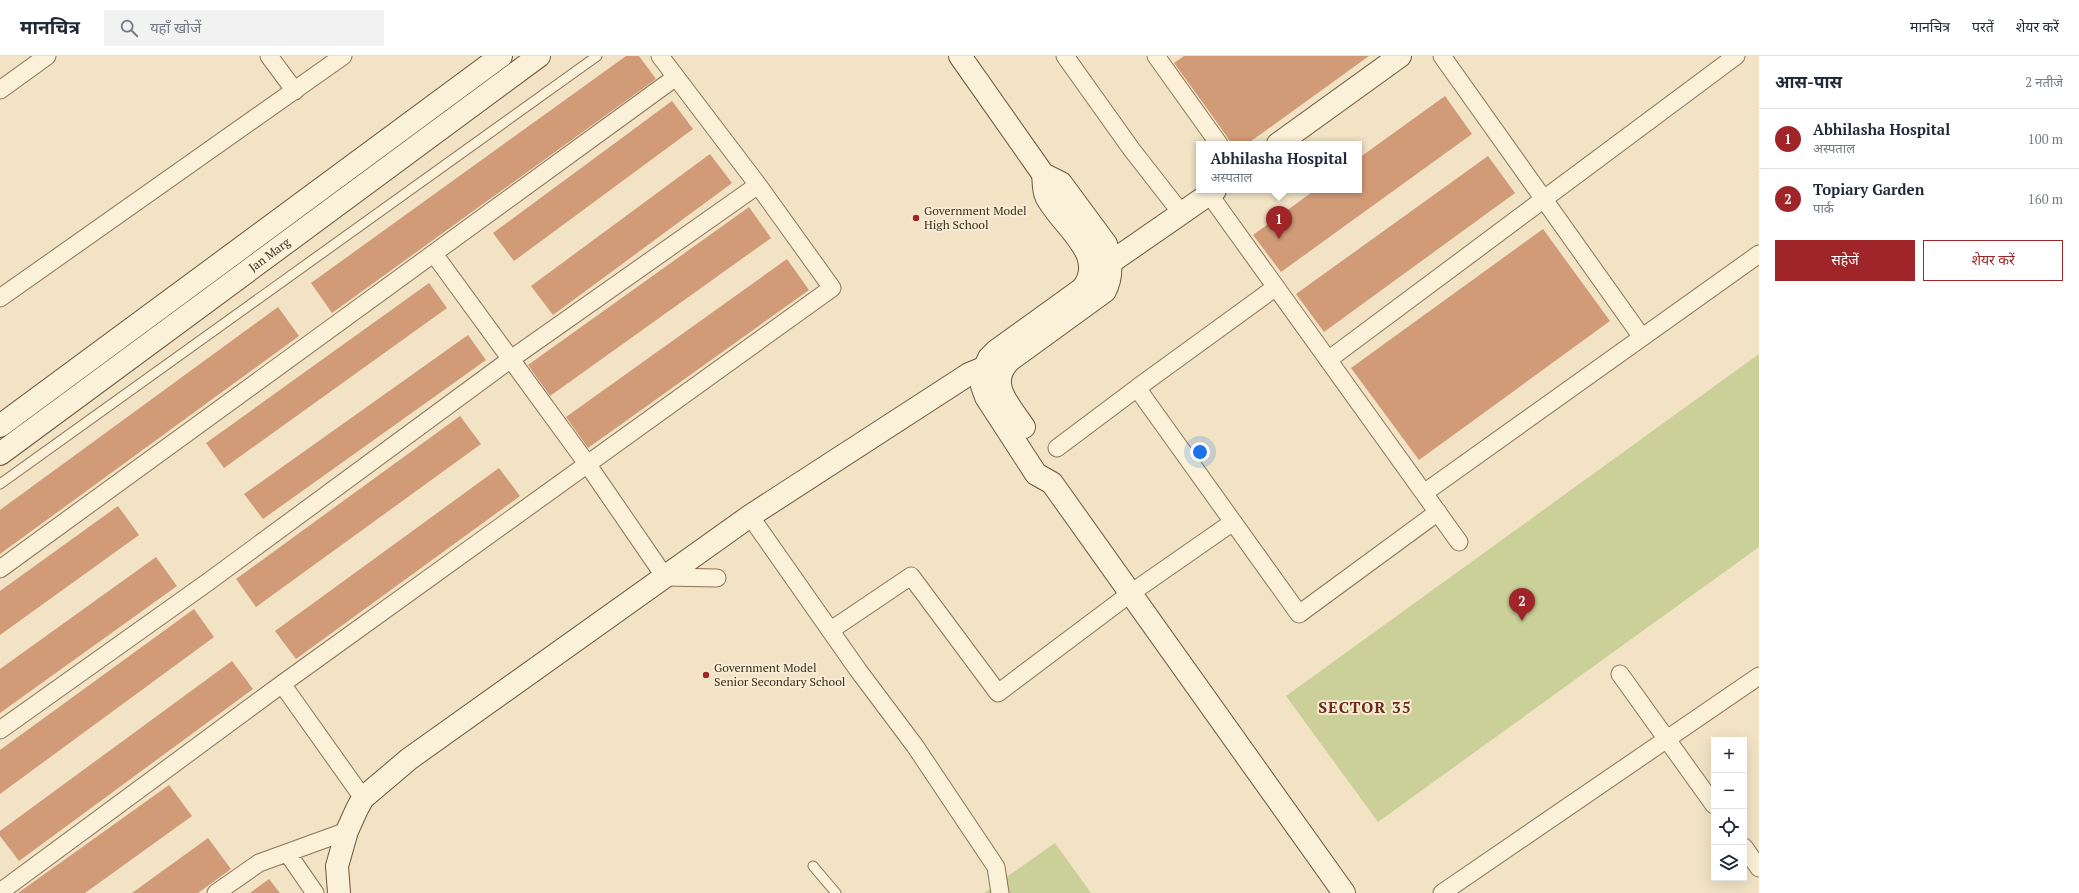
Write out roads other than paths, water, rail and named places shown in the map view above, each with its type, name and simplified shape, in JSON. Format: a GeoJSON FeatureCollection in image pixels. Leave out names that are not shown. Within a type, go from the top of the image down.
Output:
{"type":"FeatureCollection","features":[{"type":"Feature","properties":{"kind":"street"},"geometry":{"type":"LineString","coordinates":[[0,90],[47,56]]}},
{"type":"Feature","properties":{"kind":"street"},"geometry":{"type":"LineString","coordinates":[[269,56],[296,91]]}},
{"type":"Feature","properties":{"kind":"street"},"geometry":{"type":"LineString","coordinates":[[0,298],[296,91],[343,56]]}},
{"type":"Feature","properties":{"kind":"street","name":"Jan Marg"},"geometry":{"type":"LineString","coordinates":[[0,426],[501,56]]}},
{"type":"Feature","properties":{"kind":"street","name":"Jan Marg"},"geometry":{"type":"LineString","coordinates":[[0,454],[539,56]]}},
{"type":"Feature","properties":{"kind":"street"},"geometry":{"type":"LineString","coordinates":[[0,892],[282,684],[832,288],[758,185],[660,56]]}},
{"type":"Feature","properties":{"kind":"street"},"geometry":{"type":"LineString","coordinates":[[960,56],[1043,174],[1046,195],[1088,253],[1090,276]]}},
{"type":"Feature","properties":{"kind":"street"},"geometry":{"type":"LineString","coordinates":[[1065,56],[1132,150],[1182,214]]}},
{"type":"Feature","properties":{"kind":"street"},"geometry":{"type":"LineString","coordinates":[[1156,56],[1217,141]]}},
{"type":"Feature","properties":{"kind":"street"},"geometry":{"type":"LineString","coordinates":[[1282,141],[1400,56]]}},
{"type":"Feature","properties":{"kind":"street"},"geometry":{"type":"LineString","coordinates":[[1442,56],[1641,336]]}},
{"type":"Feature","properties":{"kind":"street"},"geometry":{"type":"LineString","coordinates":[[1328,360],[1545,200],[1736,56]]}},
{"type":"Feature","properties":{"kind":"street"},"geometry":{"type":"LineString","coordinates":[[0,570],[676,78]]}},
{"type":"Feature","properties":{"kind":"street"},"geometry":{"type":"LineString","coordinates":[[339,893],[337,866],[347,831],[363,798],[409,759],[750,516],[969,374],[992,369],[1010,360],[1105,291],[1111,278],[1111,263],[1106,244],[1061,183],[1043,174]]}},
{"type":"Feature","properties":{"kind":"street"},"geometry":{"type":"LineString","coordinates":[[0,730],[208,582],[511,359],[758,185]]}},
{"type":"Feature","properties":{"kind":"street"},"geometry":{"type":"LineString","coordinates":[[1211,193],[1090,276],[1082,289],[996,351],[992,369],[982,386],[986,397],[1036,474],[1052,483],[1344,893]]}},
{"type":"Feature","properties":{"kind":"street"},"geometry":{"type":"LineString","coordinates":[[1213,193],[1276,287],[1459,542]]}},
{"type":"Feature","properties":{"kind":"street"},"geometry":{"type":"LineString","coordinates":[[434,254],[588,465],[665,577]]}},
{"type":"Feature","properties":{"kind":"street"},"geometry":{"type":"LineString","coordinates":[[1424,493],[1641,336],[1759,254]]}},
{"type":"Feature","properties":{"kind":"street"},"geometry":{"type":"LineString","coordinates":[[1058,448],[1137,388],[1276,287]]}},
{"type":"Feature","properties":{"kind":"street"},"geometry":{"type":"LineString","coordinates":[[1137,388],[1299,614],[1438,512]]}},
{"type":"Feature","properties":{"kind":"street"},"geometry":{"type":"LineString","coordinates":[[750,516],[915,746],[996,867],[1000,893]]}},
{"type":"Feature","properties":{"kind":"street"},"geometry":{"type":"LineString","coordinates":[[831,630],[911,576],[998,693],[1131,593],[1233,522]]}},
{"type":"Feature","properties":{"kind":"street"},"geometry":{"type":"LineString","coordinates":[[665,577],[717,578]]}},
{"type":"Feature","properties":{"kind":"street"},"geometry":{"type":"LineString","coordinates":[[1620,674],[1711,801]]}},
{"type":"Feature","properties":{"kind":"street"},"geometry":{"type":"LineString","coordinates":[[1442,893],[1759,676]]}},
{"type":"Feature","properties":{"kind":"street"},"geometry":{"type":"LineString","coordinates":[[282,684],[363,798]]}},
{"type":"Feature","properties":{"kind":"street"},"geometry":{"type":"LineString","coordinates":[[216,893],[259,863],[288,854],[347,831]]}},
{"type":"Feature","properties":{"kind":"street"},"geometry":{"type":"LineString","coordinates":[[1747,851],[1759,868]]}},
{"type":"Feature","properties":{"kind":"street"},"geometry":{"type":"LineString","coordinates":[[288,854],[315,893]]}},
{"type":"Feature","properties":{"kind":"lane"},"geometry":{"type":"LineString","coordinates":[[0,484],[597,56]]}},
{"type":"Feature","properties":{"kind":"lane"},"geometry":{"type":"LineString","coordinates":[[813,866],[836,893]]}},
{"type":"Feature","properties":{"kind":"place","name":"Government Model High School"},"geometry":{"type":"Point","coordinates":[916,218]}},
{"type":"Feature","properties":{"kind":"place","name":"Abhilasha Hospital"},"geometry":{"type":"Point","coordinates":[1279,239]}},
{"type":"Feature","properties":{"kind":"place","name":"Topiary Garden"},"geometry":{"type":"Point","coordinates":[1522,621]}},
{"type":"Feature","properties":{"kind":"place","name":"Government Model Senior Secondary School"},"geometry":{"type":"Point","coordinates":[706,675]}},
{"type":"Feature","properties":{"kind":"district","name":"SECTOR 35"},"geometry":{"type":"Point","coordinates":[1365,707]}}]}
